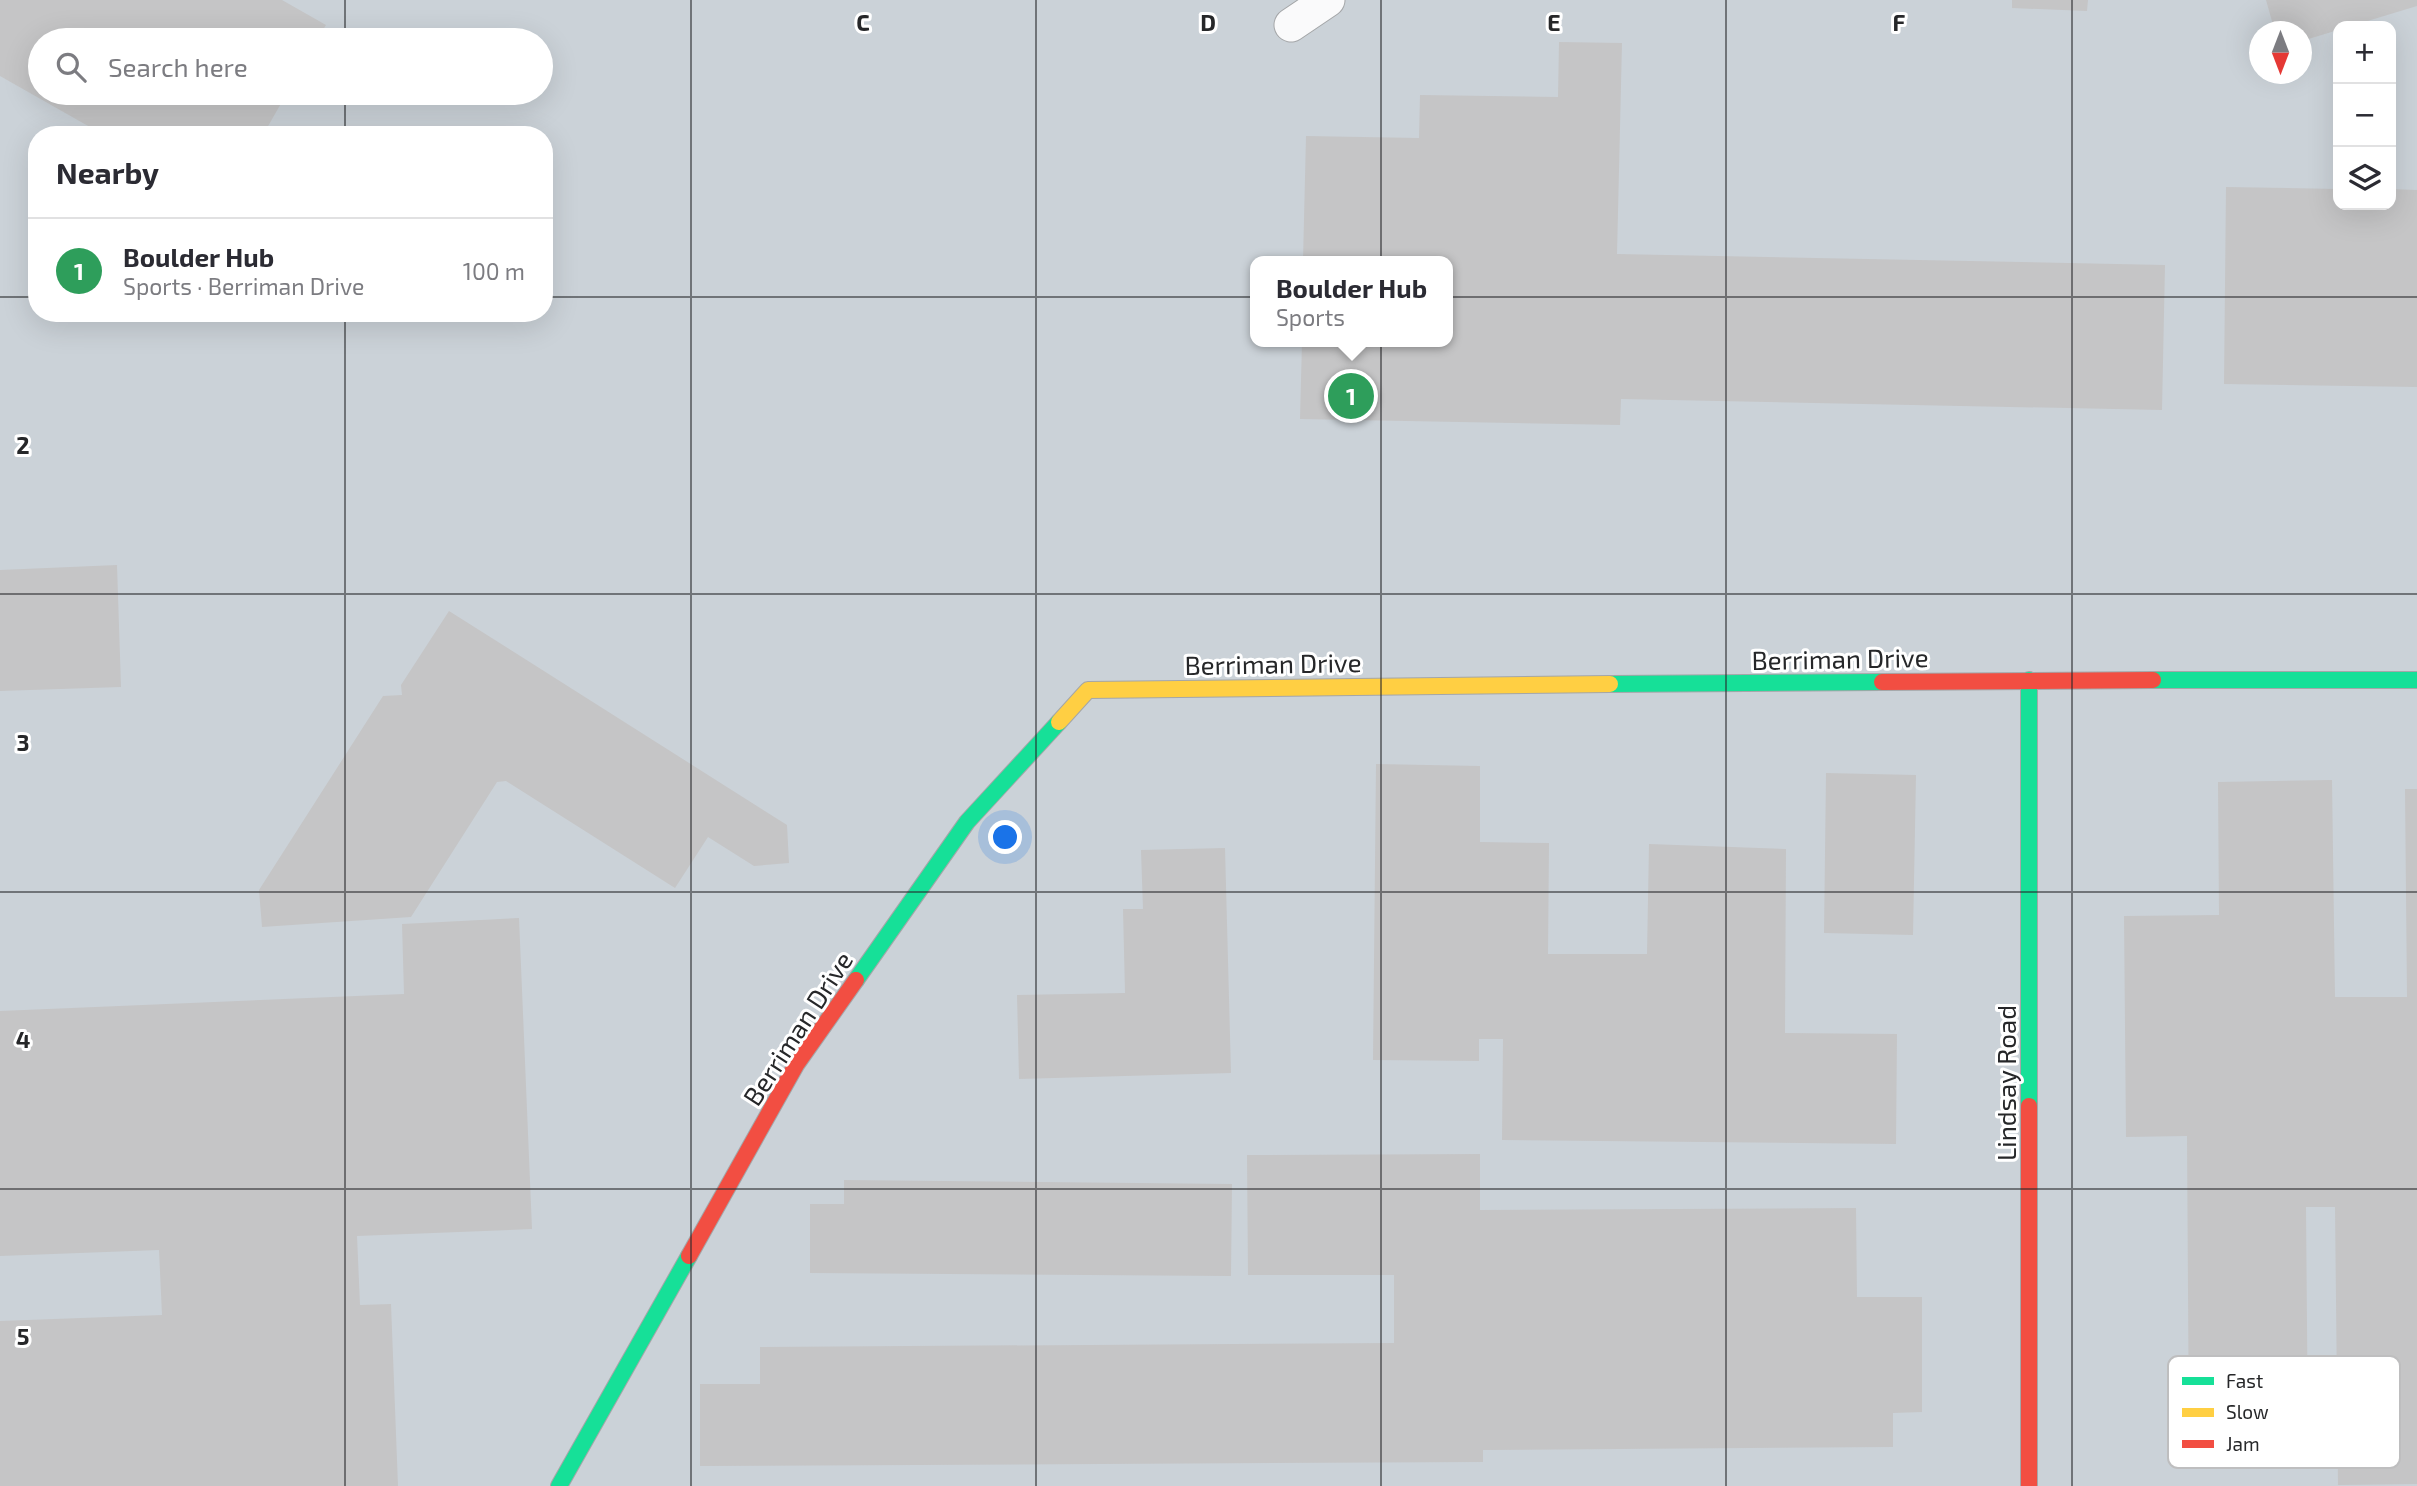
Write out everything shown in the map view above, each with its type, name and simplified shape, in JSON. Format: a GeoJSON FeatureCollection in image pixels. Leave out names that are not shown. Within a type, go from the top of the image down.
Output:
{"type":"FeatureCollection","features":[{"type":"Feature","properties":{"kind":"street"},"geometry":{"type":"LineString","coordinates":[[1290,25],[1328,0]]}},
{"type":"Feature","properties":{"kind":"street","name":"Berriman Drive"},"geometry":{"type":"LineString","coordinates":[[559,1486],[796,1065],[967,822],[1088,690],[2029,680],[2417,680]]}},
{"type":"Feature","properties":{"kind":"street","name":"Lindsay Road"},"geometry":{"type":"LineString","coordinates":[[2029,680],[2029,1486]]}},
{"type":"Feature","properties":{"kind":"shaded area"},"geometry":{"type":"Polygon","coordinates":[[[0,0],[2417,0],[2417,1486],[0,1486],[0,0]]]}},
{"type":"Feature","properties":{"kind":"building"},"geometry":{"type":"Polygon","coordinates":[[[0,0],[282,0],[326,25],[324,28],[28,28],[28,92],[0,76],[0,0]]]}},
{"type":"Feature","properties":{"kind":"building"},"geometry":{"type":"Polygon","coordinates":[[[2012,0],[2088,0],[2087,11],[2012,8],[2012,0]]]}},
{"type":"Feature","properties":{"kind":"building"},"geometry":{"type":"Polygon","coordinates":[[[2266,0],[2417,0],[2417,6],[2368,21],[2333,21],[2333,32],[2312,38],[2312,21],[2272,21],[2266,0]]]}},
{"type":"Feature","properties":{"kind":"building"},"geometry":{"type":"Polygon","coordinates":[[[1559,42],[1622,43],[1617,254],[2165,265],[2162,410],[1621,399],[1620,425],[1300,419],[1302,347],[1453,347],[1453,256],[1303,256],[1306,136],[1419,138],[1420,95],[1558,97],[1559,42]]]}},
{"type":"Feature","properties":{"kind":"building"},"geometry":{"type":"Polygon","coordinates":[[[51,105],[280,105],[268,126],[88,126],[51,105]]]}},
{"type":"Feature","properties":{"kind":"building"},"geometry":{"type":"Polygon","coordinates":[[[2226,187],[2333,189],[2333,210],[2396,210],[2396,189],[2417,190],[2417,387],[2224,384],[2226,187]]]}},
{"type":"Feature","properties":{"kind":"building"},"geometry":{"type":"Polygon","coordinates":[[[117,565],[121,687],[0,691],[0,570],[117,565]]]}},
{"type":"Feature","properties":{"kind":"building"},"geometry":{"type":"Polygon","coordinates":[[[449,611],[787,825],[789,863],[754,866],[708,837],[675,888],[506,781],[497,782],[411,917],[262,927],[259,890],[383,696],[402,695],[401,685],[449,611]]]}},
{"type":"Feature","properties":{"kind":"building"},"geometry":{"type":"Polygon","coordinates":[[[1376,764],[1480,766],[1480,842],[1549,843],[1548,954],[1647,954],[1649,844],[1786,849],[1785,1033],[1897,1034],[1896,1144],[1502,1140],[1503,1039],[1479,1039],[1479,1061],[1373,1060],[1376,764]]]}},
{"type":"Feature","properties":{"kind":"building"},"geometry":{"type":"Polygon","coordinates":[[[1826,773],[1916,775],[1913,935],[1824,933],[1826,773]]]}},
{"type":"Feature","properties":{"kind":"building"},"geometry":{"type":"Polygon","coordinates":[[[2332,780],[2335,997],[2407,997],[2405,789],[2417,789],[2417,1484],[2338,1485],[2338,1468],[2400,1468],[2400,1356],[2337,1356],[2335,1207],[2306,1207],[2307,1356],[2188,1356],[2187,1136],[2126,1137],[2124,916],[2219,915],[2218,782],[2332,780]]]}},
{"type":"Feature","properties":{"kind":"building"},"geometry":{"type":"Polygon","coordinates":[[[1225,848],[1231,1073],[1019,1079],[1017,995],[1125,993],[1123,909],[1143,909],[1141,850],[1225,848]]]}},
{"type":"Feature","properties":{"kind":"building"},"geometry":{"type":"Polygon","coordinates":[[[519,918],[532,1229],[357,1236],[360,1305],[391,1304],[398,1486],[0,1486],[0,1321],[162,1315],[159,1250],[0,1256],[0,1011],[404,994],[402,924],[519,918]]]}},
{"type":"Feature","properties":{"kind":"building"},"geometry":{"type":"Polygon","coordinates":[[[1480,1154],[1480,1210],[1856,1208],[1857,1297],[1922,1297],[1922,1412],[1893,1413],[1893,1447],[1483,1450],[1483,1462],[700,1466],[700,1384],[760,1384],[760,1347],[1394,1343],[1394,1275],[1248,1275],[1247,1155],[1480,1154]]]}},
{"type":"Feature","properties":{"kind":"building"},"geometry":{"type":"Polygon","coordinates":[[[844,1180],[1232,1184],[1231,1276],[810,1273],[810,1204],[844,1204],[844,1180]]]}},
{"type":"Feature","properties":{"kind":"traffic: fast"},"geometry":{"type":"LineString","coordinates":[[2029,680],[2029,1106]]}},
{"type":"Feature","properties":{"kind":"traffic: fast"},"geometry":{"type":"LineString","coordinates":[[2153,680],[2417,680]]}},
{"type":"Feature","properties":{"kind":"traffic: fast"},"geometry":{"type":"LineString","coordinates":[[1610,684],[1882,682]]}},
{"type":"Feature","properties":{"kind":"traffic: fast"},"geometry":{"type":"LineString","coordinates":[[856,980],[967,822],[1059,722]]}},
{"type":"Feature","properties":{"kind":"traffic: fast"},"geometry":{"type":"LineString","coordinates":[[559,1486],[689,1256]]}},
{"type":"Feature","properties":{"kind":"traffic: slow"},"geometry":{"type":"LineString","coordinates":[[1059,722],[1088,690],[1610,684]]}},
{"type":"Feature","properties":{"kind":"traffic: jam"},"geometry":{"type":"LineString","coordinates":[[1882,682],[2153,680]]}},
{"type":"Feature","properties":{"kind":"traffic: jam"},"geometry":{"type":"LineString","coordinates":[[689,1256],[796,1065],[856,980]]}},
{"type":"Feature","properties":{"kind":"traffic: jam"},"geometry":{"type":"LineString","coordinates":[[2029,1106],[2029,1486]]}},
{"type":"Feature","properties":{"kind":"place","name":"Boulder Hub"},"geometry":{"type":"Point","coordinates":[1351,396]}}]}
